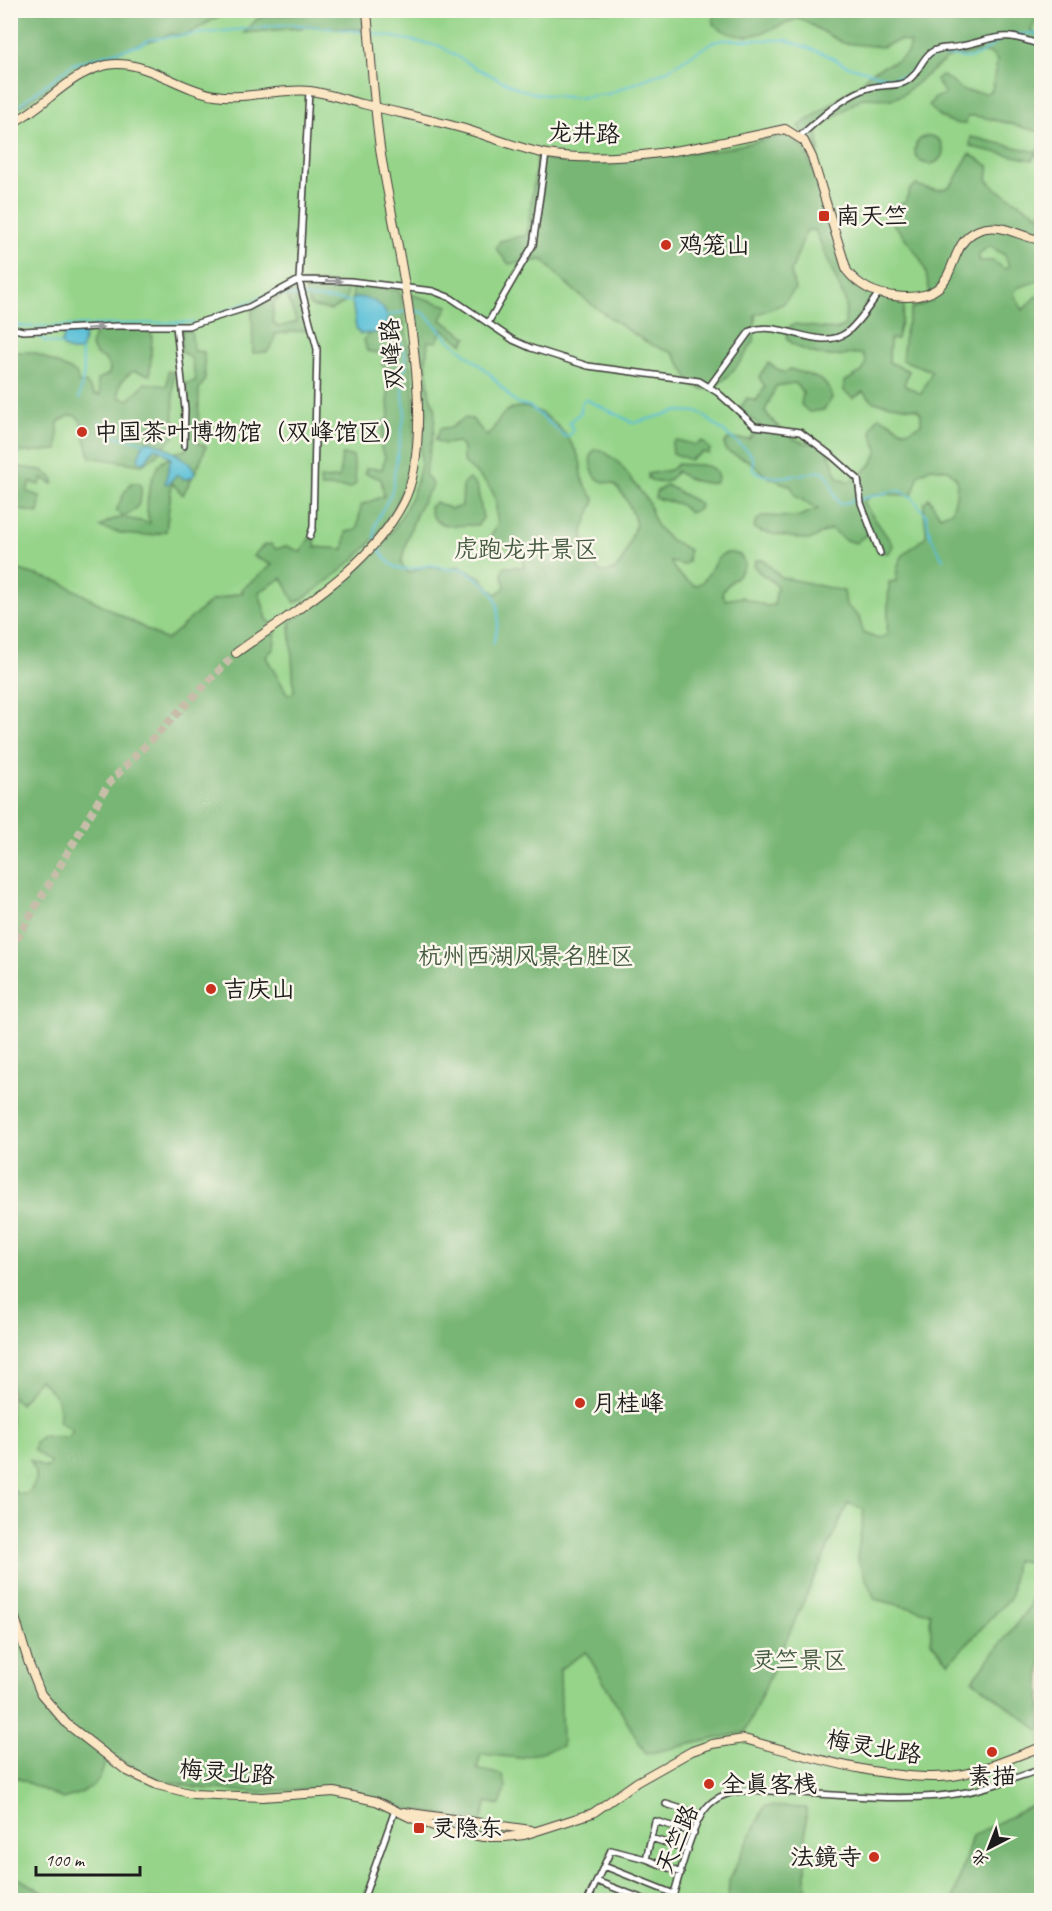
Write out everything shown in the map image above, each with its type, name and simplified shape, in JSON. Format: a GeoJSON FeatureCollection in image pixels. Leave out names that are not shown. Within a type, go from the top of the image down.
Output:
{"type":"FeatureCollection","features":[{"type":"Feature","properties":{"kind":"main road","name":"双峰路"},"geometry":{"type":"LineString","coordinates":[[236,653],[332,583],[376,543],[406,496],[415,464],[418,446],[414,358],[405,287],[375,107],[367,10]]}},
{"type":"Feature","properties":{"kind":"main road","name":"龙井路"},"geometry":{"type":"LineString","coordinates":[[10,124],[73,79],[91,70],[117,64],[132,66],[193,91],[215,95],[236,97],[309,91],[438,122],[546,153],[585,156],[636,154],[711,146],[785,129],[799,137]]}},
{"type":"Feature","properties":{"kind":"main road"},"geometry":{"type":"LineString","coordinates":[[799,137],[815,166],[847,271],[855,281],[879,293],[914,298],[934,292],[946,278],[966,240],[979,230],[999,227],[1041,240]]}},
{"type":"Feature","properties":{"kind":"main road","name":"梅灵北路"},"geometry":{"type":"LineString","coordinates":[[10,1601],[29,1664],[41,1694],[67,1724],[127,1771],[157,1785],[193,1794],[262,1797],[334,1792],[375,1801],[424,1823],[465,1835],[505,1837],[539,1830],[593,1813],[648,1777],[712,1749],[747,1744],[769,1746],[881,1772],[939,1776],[980,1769],[1041,1747]]}},
{"type":"Feature","properties":{"kind":"main road","name":"梅灵北路"},"geometry":{"type":"LineString","coordinates":[[395,1810],[491,1826],[539,1830]]}},
{"type":"Feature","properties":{"kind":"street"},"geometry":{"type":"LineString","coordinates":[[799,137],[828,113],[863,90],[884,84],[905,83],[913,77],[927,55],[938,48],[956,47],[990,37],[1007,36],[1041,45]]}},
{"type":"Feature","properties":{"kind":"street"},"geometry":{"type":"LineString","coordinates":[[309,91],[299,280],[317,350],[314,526],[310,536]]}},
{"type":"Feature","properties":{"kind":"street"},"geometry":{"type":"LineString","coordinates":[[488,323],[533,245],[546,153]]}},
{"type":"Feature","properties":{"kind":"street"},"geometry":{"type":"LineString","coordinates":[[10,328],[34,331],[188,326],[213,320],[276,293],[299,280],[350,281],[433,291],[451,298],[513,340],[531,348],[588,366],[699,381],[755,426],[792,429],[810,439],[856,476],[860,499],[880,553]]}},
{"type":"Feature","properties":{"kind":"street"},"geometry":{"type":"LineString","coordinates":[[709,387],[750,331],[779,328],[818,338],[838,337],[852,328],[879,293]]}},
{"type":"Feature","properties":{"kind":"street"},"geometry":{"type":"LineString","coordinates":[[176,326],[185,409],[184,446]]}},
{"type":"Feature","properties":{"kind":"street","name":"天竺路"},"geometry":{"type":"LineString","coordinates":[[672,1900],[701,1815],[716,1799],[752,1790],[866,1796],[940,1796],[968,1792],[1041,1769]]}},
{"type":"Feature","properties":{"kind":"street"},"geometry":{"type":"LineString","coordinates":[[666,1804],[701,1815]]}},
{"type":"Feature","properties":{"kind":"street"},"geometry":{"type":"LineString","coordinates":[[363,1900],[395,1810]]}},
{"type":"Feature","properties":{"kind":"street"},"geometry":{"type":"LineString","coordinates":[[646,1859],[655,1821],[694,1833]]}},
{"type":"Feature","properties":{"kind":"street"},"geometry":{"type":"LineString","coordinates":[[651,1839],[688,1850]]}},
{"type":"Feature","properties":{"kind":"street"},"geometry":{"type":"LineString","coordinates":[[598,1900],[589,1899],[611,1850],[646,1859],[681,1873]]}},
{"type":"Feature","properties":{"kind":"street"},"geometry":{"type":"LineString","coordinates":[[604,1866],[674,1894]]}},
{"type":"Feature","properties":{"kind":"street"},"geometry":{"type":"LineString","coordinates":[[598,1882],[646,1900]]}},
{"type":"Feature","properties":{"kind":"green space"},"geometry":{"type":"Polygon","coordinates":[[[11,10],[228,11],[185,36],[171,34],[85,63],[11,113],[11,10]]]}},
{"type":"Feature","properties":{"kind":"green space"},"geometry":{"type":"Polygon","coordinates":[[[714,10],[1041,11],[1031,30],[1041,37],[1041,132],[973,116],[968,116],[965,124],[954,123],[941,117],[929,106],[934,98],[945,94],[936,79],[942,75],[964,91],[987,93],[992,90],[997,60],[990,53],[975,53],[948,58],[902,95],[892,99],[862,98],[817,129],[819,153],[799,126],[862,83],[874,71],[903,57],[910,43],[900,40],[882,47],[843,43],[799,18],[756,35],[736,35],[713,24],[714,10]]]}},
{"type":"Feature","properties":{"kind":"green space","name":"虎跑龙井景区"},"geometry":{"type":"Polygon","coordinates":[[[11,11],[1041,11],[1041,1900],[11,1900],[11,11]]]}},
{"type":"Feature","properties":{"kind":"green space"},"geometry":{"type":"Polygon","coordinates":[[[321,11],[368,12],[364,29],[310,27],[244,33],[257,19],[266,16],[321,11]]]}},
{"type":"Feature","properties":{"kind":"green space","name":"虎跑龙井景区"},"geometry":{"type":"Polygon","coordinates":[[[787,135],[803,148],[853,281],[872,294],[903,302],[904,309],[897,339],[890,339],[889,362],[909,371],[904,385],[921,394],[932,371],[902,360],[905,332],[912,308],[932,301],[924,267],[910,244],[888,218],[889,209],[905,202],[910,189],[916,185],[940,190],[947,188],[952,184],[970,154],[989,166],[987,179],[995,188],[1042,217],[1041,280],[1017,288],[1014,294],[1023,310],[1036,296],[1042,300],[1041,1730],[973,1680],[1030,1606],[1035,1563],[1015,1560],[1011,1597],[949,1663],[931,1642],[930,1613],[875,1599],[857,1558],[864,1510],[848,1503],[745,1732],[646,1754],[586,1652],[560,1669],[562,1746],[520,1758],[481,1754],[477,1769],[502,1775],[506,1787],[500,1805],[487,1802],[481,1821],[397,1807],[340,1787],[259,1792],[197,1788],[154,1779],[113,1756],[105,1762],[99,1778],[91,1788],[63,1799],[11,1775],[10,1486],[18,1494],[27,1494],[36,1478],[30,1460],[46,1468],[51,1463],[34,1450],[35,1442],[42,1436],[67,1438],[73,1431],[59,1421],[58,1402],[53,1393],[39,1379],[20,1404],[11,1396],[11,571],[16,569],[60,582],[166,640],[211,601],[243,592],[241,590],[272,565],[253,556],[264,545],[271,544],[276,549],[287,546],[301,552],[309,539],[315,537],[315,547],[344,549],[346,532],[357,530],[361,505],[384,496],[381,479],[365,473],[366,468],[382,469],[385,457],[381,449],[383,422],[389,418],[386,366],[382,365],[384,354],[367,351],[364,340],[368,334],[375,333],[355,297],[352,300],[353,285],[400,291],[411,369],[414,407],[413,443],[406,478],[393,511],[371,542],[340,571],[295,603],[282,578],[259,592],[267,619],[276,628],[274,648],[266,657],[288,695],[294,692],[290,622],[353,574],[388,537],[413,491],[421,465],[418,359],[410,294],[448,306],[441,320],[467,337],[463,344],[442,329],[437,342],[428,341],[426,363],[430,397],[435,407],[434,431],[425,474],[433,485],[417,513],[406,543],[401,564],[409,573],[425,566],[448,569],[458,566],[482,578],[497,594],[505,587],[502,573],[504,567],[524,567],[523,561],[516,552],[490,539],[498,522],[495,498],[485,482],[463,461],[463,448],[458,442],[445,444],[435,440],[441,428],[451,428],[464,418],[472,419],[487,436],[507,411],[518,407],[530,408],[552,421],[576,451],[581,463],[582,478],[595,500],[583,536],[599,571],[608,572],[620,564],[636,525],[629,505],[620,491],[614,484],[600,480],[593,473],[591,458],[594,450],[602,450],[619,463],[648,501],[656,525],[669,539],[689,550],[688,562],[683,565],[671,562],[678,573],[692,584],[696,586],[702,582],[724,554],[740,555],[745,564],[724,590],[722,594],[726,600],[741,597],[767,606],[774,605],[777,587],[754,566],[756,560],[763,560],[781,577],[844,591],[846,605],[859,617],[863,633],[878,639],[887,635],[889,582],[896,581],[898,564],[904,554],[926,536],[924,503],[929,498],[940,516],[952,511],[957,479],[948,470],[931,468],[919,474],[912,495],[874,494],[863,502],[893,545],[889,553],[880,552],[867,534],[856,543],[845,540],[831,529],[809,540],[762,532],[754,528],[756,521],[763,516],[797,517],[818,509],[795,496],[791,486],[768,477],[749,461],[726,451],[724,444],[728,439],[749,439],[761,426],[739,410],[747,398],[756,401],[765,387],[759,377],[768,363],[784,373],[790,369],[817,378],[827,385],[832,398],[824,410],[809,412],[801,405],[803,393],[795,383],[776,386],[765,411],[793,438],[824,446],[838,477],[848,482],[863,472],[874,460],[878,449],[872,436],[872,429],[879,417],[903,430],[921,424],[921,414],[917,409],[874,402],[863,392],[853,398],[844,391],[844,382],[863,371],[866,361],[863,355],[818,354],[804,350],[787,338],[788,328],[795,324],[836,330],[845,325],[846,303],[815,230],[806,231],[791,272],[795,289],[783,304],[755,315],[754,339],[744,357],[721,382],[705,389],[697,387],[690,380],[673,353],[644,341],[608,317],[588,302],[543,260],[509,264],[496,249],[500,241],[527,235],[537,157],[557,162],[713,151],[787,135]],[[989,246],[979,254],[979,261],[993,261],[1005,269],[1009,267],[1005,255],[989,246]]]}},
{"type":"Feature","properties":{"kind":"green space"},"geometry":{"type":"Polygon","coordinates":[[[929,136],[939,140],[943,150],[939,160],[929,164],[919,160],[915,150],[919,140],[929,136]]]}},
{"type":"Feature","properties":{"kind":"green space"},"geometry":{"type":"Polygon","coordinates":[[[971,137],[1037,152],[1041,142],[1041,166],[1037,153],[1032,160],[976,148],[970,146],[971,137]]]}},
{"type":"Feature","properties":{"kind":"green space"},"geometry":{"type":"Polygon","coordinates":[[[303,283],[348,284],[346,302],[331,310],[310,306],[303,283]]]}},
{"type":"Feature","properties":{"kind":"green space"},"geometry":{"type":"Polygon","coordinates":[[[294,290],[308,324],[307,330],[275,334],[274,342],[267,352],[253,353],[252,308],[285,293],[273,304],[273,322],[278,327],[297,322],[287,297],[288,292],[294,290]]]}},
{"type":"Feature","properties":{"kind":"green space"},"geometry":{"type":"Polygon","coordinates":[[[144,329],[152,335],[150,375],[133,371],[121,382],[119,393],[120,398],[129,400],[145,383],[167,386],[168,371],[173,372],[174,437],[152,459],[142,465],[90,457],[81,422],[78,417],[71,415],[58,422],[58,450],[11,453],[10,352],[33,352],[76,373],[79,383],[86,383],[95,395],[100,395],[97,380],[109,374],[110,368],[104,358],[97,356],[91,346],[96,331],[144,329]]]}},
{"type":"Feature","properties":{"kind":"green space"},"geometry":{"type":"Polygon","coordinates":[[[182,330],[191,331],[194,351],[204,352],[205,380],[199,389],[198,443],[206,446],[201,459],[183,495],[172,483],[166,531],[142,536],[124,534],[100,527],[119,518],[150,523],[147,508],[154,473],[163,460],[173,458],[173,453],[186,450],[189,410],[186,383],[196,381],[191,358],[181,351],[182,330]]]}},
{"type":"Feature","properties":{"kind":"green space"},"geometry":{"type":"Polygon","coordinates":[[[676,440],[696,445],[702,441],[710,449],[709,454],[703,452],[690,460],[673,453],[672,443],[676,440]]]}},
{"type":"Feature","properties":{"kind":"green space"},"geometry":{"type":"Polygon","coordinates":[[[342,455],[353,456],[356,484],[351,488],[321,487],[320,479],[339,478],[342,455]]]}},
{"type":"Feature","properties":{"kind":"green space"},"geometry":{"type":"Polygon","coordinates":[[[678,464],[708,466],[716,472],[718,478],[715,483],[705,483],[685,477],[677,471],[664,482],[648,478],[648,474],[670,470],[678,464]]]}},
{"type":"Feature","properties":{"kind":"green space"},"geometry":{"type":"Polygon","coordinates":[[[10,466],[42,470],[54,479],[53,484],[42,478],[40,485],[30,482],[27,492],[40,496],[39,513],[11,508],[10,466]]]}},
{"type":"Feature","properties":{"kind":"green space"},"geometry":{"type":"Polygon","coordinates":[[[469,479],[477,486],[483,518],[478,525],[455,526],[435,520],[430,507],[436,502],[451,509],[462,506],[463,484],[469,479]]]}},
{"type":"Feature","properties":{"kind":"green space"},"geometry":{"type":"Polygon","coordinates":[[[131,483],[140,483],[140,500],[132,512],[122,516],[116,511],[131,483]]]}},
{"type":"Feature","properties":{"kind":"green space"},"geometry":{"type":"Polygon","coordinates":[[[667,485],[700,504],[699,509],[690,513],[679,504],[655,498],[656,492],[667,485]]]}},
{"type":"Feature","properties":{"kind":"green space"},"geometry":{"type":"Polygon","coordinates":[[[1041,1801],[1041,1900],[953,1900],[972,1836],[1041,1801]]]}},
{"type":"Feature","properties":{"kind":"green space"},"geometry":{"type":"Polygon","coordinates":[[[765,1806],[806,1808],[806,1900],[728,1900],[729,1880],[765,1806]]]}},
{"type":"Feature","properties":{"kind":"green space"},"geometry":{"type":"Polygon","coordinates":[[[11,1874],[57,1900],[11,1900],[11,1874]]]}},
{"type":"Feature","properties":{"kind":"water"},"geometry":{"type":"Polygon","coordinates":[[[355,297],[368,299],[384,309],[386,329],[375,333],[360,334],[356,328],[352,300],[355,297]]]}},
{"type":"Feature","properties":{"kind":"water"},"geometry":{"type":"Polygon","coordinates":[[[86,331],[81,351],[70,351],[61,345],[65,332],[86,331]]]}},
{"type":"Feature","properties":{"kind":"water"},"geometry":{"type":"Polygon","coordinates":[[[149,441],[169,449],[183,459],[195,474],[191,478],[184,479],[177,474],[168,484],[165,483],[171,458],[154,448],[145,462],[139,461],[138,457],[144,443],[149,441]]]}},
{"type":"Feature","properties":{"kind":"waterway"},"geometry":{"type":"LineString","coordinates":[[10,112],[73,64],[139,45],[151,39],[290,24],[366,32]]}},
{"type":"Feature","properties":{"kind":"waterway"},"geometry":{"type":"LineString","coordinates":[[372,33],[440,46],[474,67],[519,89],[537,94],[577,98],[608,94],[666,71],[713,42],[724,40],[786,40],[825,54],[847,66],[890,78],[906,76],[917,67]]}},
{"type":"Feature","properties":{"kind":"waterway"},"geometry":{"type":"LineString","coordinates":[[1011,35],[1034,33],[1042,37]]}},
{"type":"Feature","properties":{"kind":"waterway"},"geometry":{"type":"LineString","coordinates":[[926,60],[942,55],[961,58],[976,56],[1001,39]]}},
{"type":"Feature","properties":{"kind":"waterway"},"geometry":{"type":"LineString","coordinates":[[221,313],[272,293]]}},
{"type":"Feature","properties":{"kind":"waterway"},"geometry":{"type":"LineString","coordinates":[[277,294],[355,302]]}},
{"type":"Feature","properties":{"kind":"waterway"},"geometry":{"type":"LineString","coordinates":[[412,310],[424,313],[448,339],[489,373],[512,399],[519,404],[529,406],[566,437],[573,429],[569,423],[581,412],[581,404],[585,399],[634,423],[678,411],[699,412],[749,452],[753,459],[753,470],[761,474],[778,477],[823,471],[830,480],[835,497],[840,504],[897,490],[911,496],[926,515],[930,535],[943,559]]}},
{"type":"Feature","properties":{"kind":"waterway"},"geometry":{"type":"LineString","coordinates":[[386,316],[407,311]]}},
{"type":"Feature","properties":{"kind":"waterway"},"geometry":{"type":"LineString","coordinates":[[10,324],[26,327],[193,322]]}},
{"type":"Feature","properties":{"kind":"waterway"},"geometry":{"type":"LineString","coordinates":[[375,539],[377,522],[394,484],[405,412],[401,376],[406,365],[405,353],[397,336],[386,326]]}},
{"type":"Feature","properties":{"kind":"waterway"},"geometry":{"type":"LineString","coordinates":[[35,332],[45,341],[61,345]]}},
{"type":"Feature","properties":{"kind":"waterway"},"geometry":{"type":"LineString","coordinates":[[79,399],[84,371],[81,351]]}},
{"type":"Feature","properties":{"kind":"waterway"},"geometry":{"type":"LineString","coordinates":[[100,422],[113,435],[144,443]]}},
{"type":"Feature","properties":{"kind":"waterway"},"geometry":{"type":"LineString","coordinates":[[377,544],[388,561],[398,568],[409,569],[432,565],[447,569],[461,569],[477,578],[496,599],[498,625],[493,644]]}},
{"type":"Feature","properties":{"kind":"tunnel"},"geometry":{"type":"LineString","coordinates":[[10,950],[109,783],[236,653]]}},
{"type":"Feature","properties":{"kind":"place","name":"南天竺"},"geometry":{"type":"Point","coordinates":[824,216]}},
{"type":"Feature","properties":{"kind":"place","name":"鸡笼山"},"geometry":{"type":"Point","coordinates":[666,245]}},
{"type":"Feature","properties":{"kind":"place","name":"中国茶叶博物馆（双峰馆区）"},"geometry":{"type":"Point","coordinates":[82,432]}},
{"type":"Feature","properties":{"kind":"place","name":"吉庆山"},"geometry":{"type":"Point","coordinates":[211,989]}},
{"type":"Feature","properties":{"kind":"place","name":"月桂峰"},"geometry":{"type":"Point","coordinates":[580,1403]}},
{"type":"Feature","properties":{"kind":"place","name":"素描"},"geometry":{"type":"Point","coordinates":[992,1752]}},
{"type":"Feature","properties":{"kind":"place","name":"全真客栈"},"geometry":{"type":"Point","coordinates":[709,1784]}},
{"type":"Feature","properties":{"kind":"place","name":"灵隐东"},"geometry":{"type":"Point","coordinates":[419,1828]}},
{"type":"Feature","properties":{"kind":"place","name":"法鏡寺"},"geometry":{"type":"Point","coordinates":[874,1857]}},
{"type":"Feature","properties":{"kind":"park label","name":"杭州西湖风景名胜区"},"geometry":{"type":"Point","coordinates":[526,956]}},
{"type":"Feature","properties":{"kind":"park label","name":"灵竺景区"},"geometry":{"type":"Point","coordinates":[799,1660]}}]}
